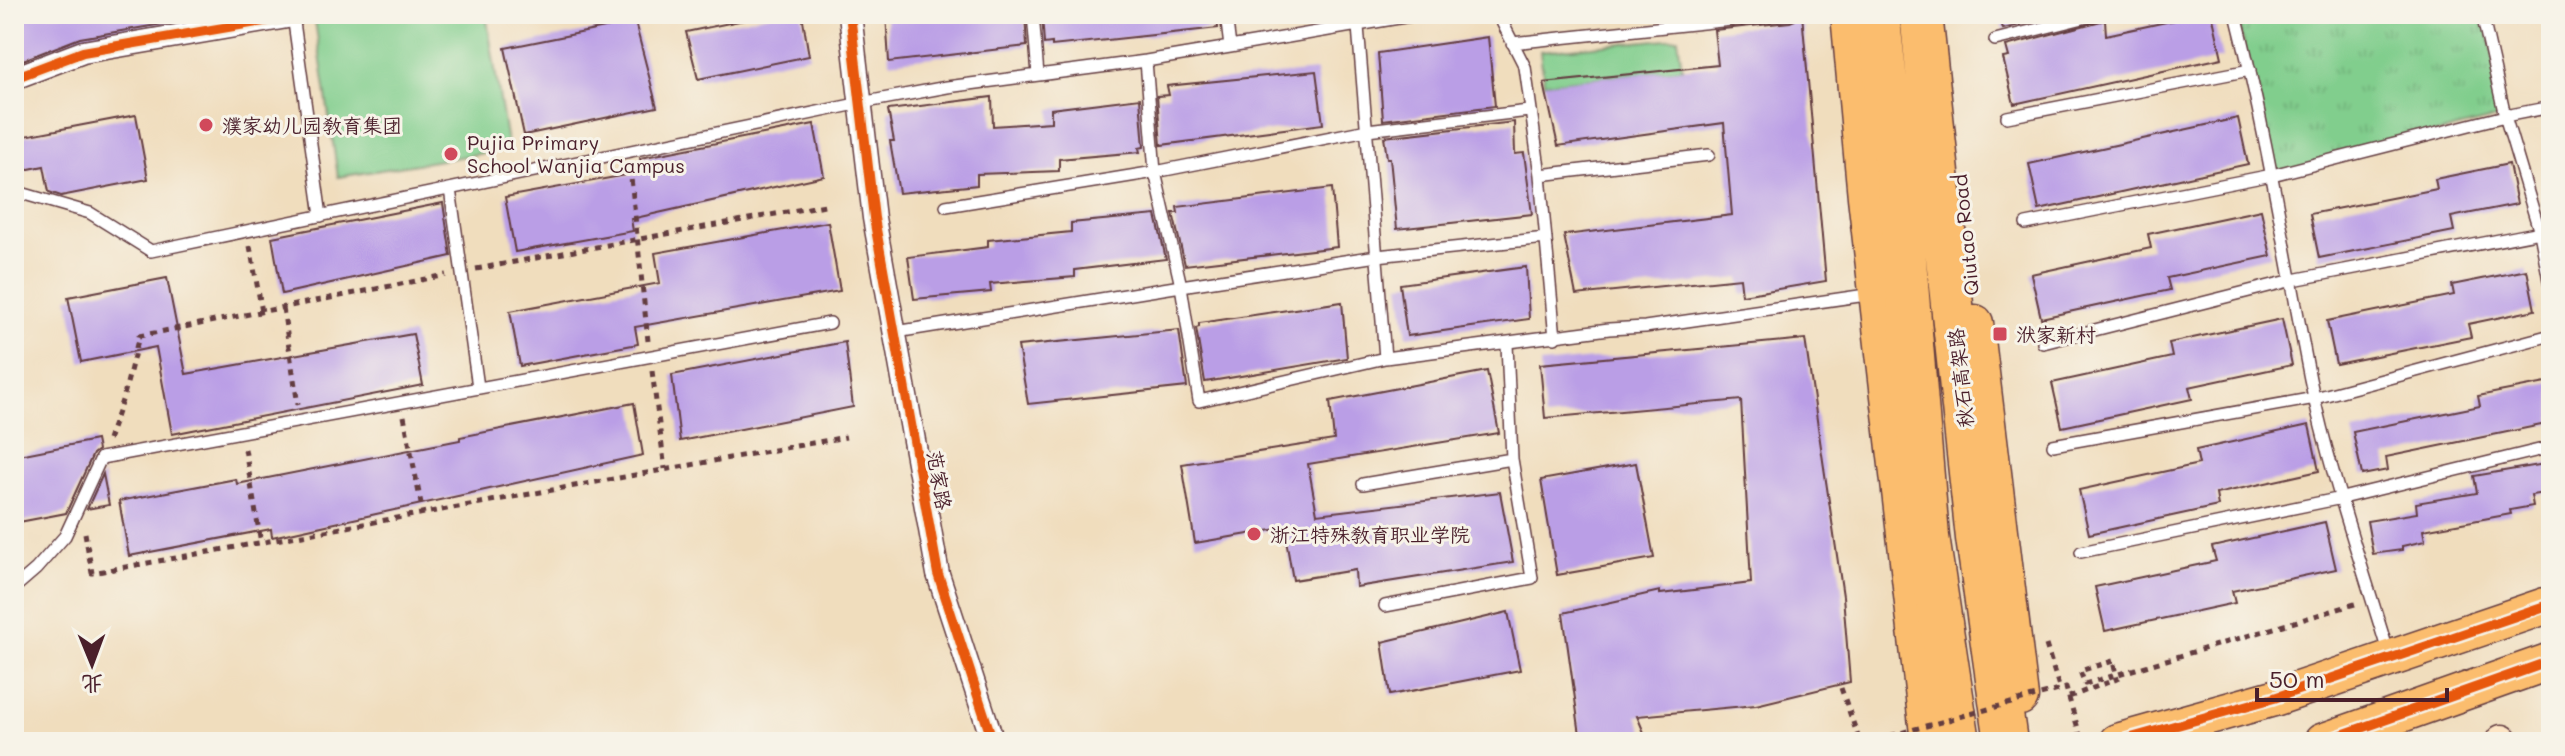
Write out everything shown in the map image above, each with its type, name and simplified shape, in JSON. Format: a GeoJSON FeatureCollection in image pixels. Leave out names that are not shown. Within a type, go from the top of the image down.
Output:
{"type":"FeatureCollection","features":[{"type":"Feature","properties":{"kind":"highway"},"geometry":{"type":"LineString","coordinates":[[1856,14],[1900,200]]}},
{"type":"Feature","properties":{"kind":"highway"},"geometry":{"type":"LineString","coordinates":[[1878,14],[1900,200],[1928,537],[1959,742]]}},
{"type":"Feature","properties":{"kind":"highway","name":"秋石高架路"},"geometry":{"type":"LineString","coordinates":[[1921,14],[1977,538],[2006,742]]}},
{"type":"Feature","properties":{"kind":"highway"},"geometry":{"type":"LineString","coordinates":[[1939,14],[1941,194]]}},
{"type":"Feature","properties":{"kind":"main road"},"geometry":{"type":"LineString","coordinates":[[1849,14],[1877,293],[1929,742]]}},
{"type":"Feature","properties":{"kind":"main road","name":"Qiutao Road"},"geometry":{"type":"LineString","coordinates":[[1939,14],[2026,742]]}},
{"type":"Feature","properties":{"kind":"main road"},"geometry":{"type":"LineString","coordinates":[[2117,742],[2274,698],[2551,604]]}},
{"type":"Feature","properties":{"kind":"main road"},"geometry":{"type":"LineString","coordinates":[[2322,742],[2551,661]]}},
{"type":"Feature","properties":{"kind":"street","name":"范家路"},"geometry":{"type":"LineString","coordinates":[[850,14],[874,218],[938,574],[993,742]]}},
{"type":"Feature","properties":{"kind":"street"},"geometry":{"type":"LineString","coordinates":[[14,78],[83,52],[293,15]]}},
{"type":"Feature","properties":{"kind":"lane"},"geometry":{"type":"LineString","coordinates":[[1033,14],[1038,75]]}},
{"type":"Feature","properties":{"kind":"lane"},"geometry":{"type":"LineString","coordinates":[[1226,14],[1230,47]]}},
{"type":"Feature","properties":{"kind":"lane"},"geometry":{"type":"LineString","coordinates":[[14,191],[90,213],[151,251],[861,103],[947,87],[1230,47],[1357,19],[1422,14]]}},
{"type":"Feature","properties":{"kind":"lane"},"geometry":{"type":"LineString","coordinates":[[1498,14],[1525,67],[1540,175],[1555,338]]}},
{"type":"Feature","properties":{"kind":"lane"},"geometry":{"type":"LineString","coordinates":[[1512,43],[1789,14]]}},
{"type":"Feature","properties":{"kind":"lane"},"geometry":{"type":"LineString","coordinates":[[1995,40],[2099,14]]}},
{"type":"Feature","properties":{"kind":"lane"},"geometry":{"type":"LineString","coordinates":[[2236,14],[2272,175],[2315,398],[2390,658]]}},
{"type":"Feature","properties":{"kind":"lane"},"geometry":{"type":"LineString","coordinates":[[293,15],[321,216]]}},
{"type":"Feature","properties":{"kind":"lane"},"geometry":{"type":"LineString","coordinates":[[2486,15],[2505,116],[2545,232],[2551,291]]}},
{"type":"Feature","properties":{"kind":"lane"},"geometry":{"type":"LineString","coordinates":[[1357,19],[1385,358]]}},
{"type":"Feature","properties":{"kind":"lane"},"geometry":{"type":"LineString","coordinates":[[1146,61],[1155,172],[1181,286],[1199,401],[1385,358],[1645,327],[1877,293]]}},
{"type":"Feature","properties":{"kind":"lane"},"geometry":{"type":"LineString","coordinates":[[2007,117],[2250,70]]}},
{"type":"Feature","properties":{"kind":"lane"},"geometry":{"type":"LineString","coordinates":[[2026,224],[2272,175],[2551,107]]}},
{"type":"Feature","properties":{"kind":"lane"},"geometry":{"type":"LineString","coordinates":[[946,206],[1155,172],[1367,130],[1529,111]]}},
{"type":"Feature","properties":{"kind":"lane"},"geometry":{"type":"LineString","coordinates":[[1540,175],[1709,155]]}},
{"type":"Feature","properties":{"kind":"lane"},"geometry":{"type":"LineString","coordinates":[[450,189],[478,387]]}},
{"type":"Feature","properties":{"kind":"lane"},"geometry":{"type":"LineString","coordinates":[[2043,343],[2293,280],[2545,232]]}},
{"type":"Feature","properties":{"kind":"lane"},"geometry":{"type":"LineString","coordinates":[[896,332],[1377,256],[1546,238]]}},
{"type":"Feature","properties":{"kind":"lane"},"geometry":{"type":"LineString","coordinates":[[14,588],[65,536],[101,458],[830,323]]}},
{"type":"Feature","properties":{"kind":"lane"},"geometry":{"type":"LineString","coordinates":[[2053,445],[2315,398],[2551,335]]}},
{"type":"Feature","properties":{"kind":"lane"},"geometry":{"type":"LineString","coordinates":[[1385,606],[1532,578],[1512,459],[1507,344]]}},
{"type":"Feature","properties":{"kind":"lane"},"geometry":{"type":"LineString","coordinates":[[2081,552],[2342,498],[2551,447]]}},
{"type":"Feature","properties":{"kind":"lane"},"geometry":{"type":"LineString","coordinates":[[1363,484],[1512,459]]}},
{"type":"Feature","properties":{"kind":"path"},"geometry":{"type":"LineString","coordinates":[[628,152],[665,469]]}},
{"type":"Feature","properties":{"kind":"path"},"geometry":{"type":"LineString","coordinates":[[101,458],[124,395],[139,336],[637,238],[825,205]]}},
{"type":"Feature","properties":{"kind":"path"},"geometry":{"type":"LineString","coordinates":[[248,232],[262,312]]}},
{"type":"Feature","properties":{"kind":"path"},"geometry":{"type":"LineString","coordinates":[[283,308],[301,422]]}},
{"type":"Feature","properties":{"kind":"path"},"geometry":{"type":"LineString","coordinates":[[402,403],[423,514]]}},
{"type":"Feature","properties":{"kind":"path"},"geometry":{"type":"LineString","coordinates":[[242,432],[261,543]]}},
{"type":"Feature","properties":{"kind":"path"},"geometry":{"type":"LineString","coordinates":[[81,505],[92,573],[846,437]]}},
{"type":"Feature","properties":{"kind":"path"},"geometry":{"type":"LineString","coordinates":[[2069,697],[2117,679],[2113,661],[2080,671],[2085,684],[2371,599]]}},
{"type":"Feature","properties":{"kind":"path"},"geometry":{"type":"LineString","coordinates":[[2042,632],[2060,690]]}},
{"type":"Feature","properties":{"kind":"path"},"geometry":{"type":"LineString","coordinates":[[1841,688],[1860,742]]}},
{"type":"Feature","properties":{"kind":"path"},"geometry":{"type":"LineString","coordinates":[[1867,742],[2066,688],[2082,742]]}},
{"type":"Feature","properties":{"kind":"green space"},"geometry":{"type":"Polygon","coordinates":[[[314,14],[486,14],[508,149],[338,177],[314,14]]]}},
{"type":"Feature","properties":{"kind":"green space"},"geometry":{"type":"Polygon","coordinates":[[[2236,14],[2485,14],[2505,116],[2272,175],[2236,14]]]}},
{"type":"Feature","properties":{"kind":"green space"},"geometry":{"type":"Polygon","coordinates":[[[1678,38],[1682,69],[1544,83],[1540,51],[1678,38]]]}},
{"type":"Feature","properties":{"kind":"building"},"geometry":{"type":"Polygon","coordinates":[[[14,14],[198,14],[198,18],[80,38],[14,61],[14,14]]]}},
{"type":"Feature","properties":{"kind":"building"},"geometry":{"type":"Polygon","coordinates":[[[773,14],[802,14],[809,56],[698,79],[686,32],[773,14]]]}},
{"type":"Feature","properties":{"kind":"building"},"geometry":{"type":"Polygon","coordinates":[[[886,14],[1025,14],[1027,46],[889,62],[886,14]]]}},
{"type":"Feature","properties":{"kind":"building"},"geometry":{"type":"Polygon","coordinates":[[[1042,14],[1217,14],[1218,28],[1052,46],[1052,43],[1044,44],[1042,14]]]}},
{"type":"Feature","properties":{"kind":"building"},"geometry":{"type":"Polygon","coordinates":[[[1797,14],[1802,14],[1826,281],[1742,295],[1740,278],[1576,295],[1564,235],[1732,215],[1724,123],[1558,146],[1544,83],[1718,65],[1714,30],[1790,22],[1795,20],[1797,14]]]}},
{"type":"Feature","properties":{"kind":"building"},"geometry":{"type":"Polygon","coordinates":[[[1999,14],[2064,14],[2003,29],[1999,14]]]}},
{"type":"Feature","properties":{"kind":"building"},"geometry":{"type":"Polygon","coordinates":[[[2212,14],[2222,58],[2014,104],[2003,58],[2009,57],[2006,46],[2105,20],[2106,35],[2212,14]]]}},
{"type":"Feature","properties":{"kind":"building"},"geometry":{"type":"Polygon","coordinates":[[[635,22],[657,107],[524,135],[505,48],[635,22]]]}},
{"type":"Feature","properties":{"kind":"building"},"geometry":{"type":"Polygon","coordinates":[[[1488,37],[1495,106],[1383,120],[1378,53],[1488,37]]]}},
{"type":"Feature","properties":{"kind":"building"},"geometry":{"type":"Polygon","coordinates":[[[1316,71],[1323,124],[1161,145],[1157,96],[1169,95],[1167,86],[1316,71]]]}},
{"type":"Feature","properties":{"kind":"building"},"geometry":{"type":"Polygon","coordinates":[[[992,97],[993,126],[1051,122],[1051,109],[1140,98],[1144,147],[1139,148],[1140,152],[1059,159],[1059,171],[977,174],[977,185],[899,193],[888,110],[992,97]]]}},
{"type":"Feature","properties":{"kind":"building"},"geometry":{"type":"Polygon","coordinates":[[[136,115],[148,179],[61,196],[49,192],[44,166],[14,172],[14,138],[136,115]]]}},
{"type":"Feature","properties":{"kind":"building"},"geometry":{"type":"Polygon","coordinates":[[[2238,118],[2248,164],[2039,210],[2029,164],[2238,118]]]}},
{"type":"Feature","properties":{"kind":"building"},"geometry":{"type":"Polygon","coordinates":[[[1514,122],[1515,154],[1524,153],[1532,214],[1397,229],[1390,158],[1387,158],[1384,137],[1514,122]]]}},
{"type":"Feature","properties":{"kind":"building"},"geometry":{"type":"Polygon","coordinates":[[[814,124],[824,176],[631,219],[633,231],[515,252],[505,197],[643,172],[640,158],[814,124]]]}},
{"type":"Feature","properties":{"kind":"building"},"geometry":{"type":"Polygon","coordinates":[[[2509,164],[2517,204],[2451,217],[2454,231],[2319,258],[2310,214],[2437,189],[2435,179],[2509,164]]]}},
{"type":"Feature","properties":{"kind":"building"},"geometry":{"type":"Polygon","coordinates":[[[1332,188],[1337,247],[1185,265],[1173,213],[1178,213],[1177,207],[1332,188]]]}},
{"type":"Feature","properties":{"kind":"building"},"geometry":{"type":"Polygon","coordinates":[[[443,203],[451,256],[282,294],[272,237],[443,203]]]}},
{"type":"Feature","properties":{"kind":"building"},"geometry":{"type":"Polygon","coordinates":[[[2261,210],[2271,256],[2167,278],[2170,290],[2041,318],[2031,274],[2151,248],[2148,234],[2261,210]]]}},
{"type":"Feature","properties":{"kind":"building"},"geometry":{"type":"Polygon","coordinates":[[[1156,215],[1166,259],[1075,270],[1075,277],[990,284],[991,292],[914,299],[908,257],[988,247],[988,240],[1071,232],[1071,223],[1156,215]]]}},
{"type":"Feature","properties":{"kind":"building"},"geometry":{"type":"Polygon","coordinates":[[[828,222],[840,291],[635,327],[638,344],[520,366],[510,311],[660,283],[655,253],[828,222]]]}},
{"type":"Feature","properties":{"kind":"building"},"geometry":{"type":"Polygon","coordinates":[[[1526,267],[1529,319],[1407,336],[1400,284],[1526,267]]]}},
{"type":"Feature","properties":{"kind":"building"},"geometry":{"type":"Polygon","coordinates":[[[2527,270],[2535,310],[2468,324],[2471,337],[2336,364],[2327,321],[2454,295],[2452,285],[2527,270]]]}},
{"type":"Feature","properties":{"kind":"building"},"geometry":{"type":"Polygon","coordinates":[[[167,278],[186,374],[413,334],[423,385],[172,434],[156,347],[81,362],[68,297],[167,278]]]}},
{"type":"Feature","properties":{"kind":"building"},"geometry":{"type":"Polygon","coordinates":[[[1342,302],[1347,358],[1205,382],[1196,328],[1199,323],[1342,302]]]}},
{"type":"Feature","properties":{"kind":"building"},"geometry":{"type":"Polygon","coordinates":[[[2282,319],[2292,365],[2189,387],[2192,399],[2062,427],[2052,383],[2172,357],[2169,343],[2282,319]]]}},
{"type":"Feature","properties":{"kind":"building"},"geometry":{"type":"Polygon","coordinates":[[[1179,330],[1187,387],[1028,404],[1018,346],[1179,330]]]}},
{"type":"Feature","properties":{"kind":"building"},"geometry":{"type":"Polygon","coordinates":[[[1805,339],[1843,596],[1850,682],[1756,705],[1637,716],[1648,742],[1581,742],[1563,613],[1660,591],[1660,594],[1751,583],[1741,400],[1545,418],[1540,364],[1805,339]]]}},
{"type":"Feature","properties":{"kind":"building"},"geometry":{"type":"Polygon","coordinates":[[[845,342],[853,407],[680,441],[672,375],[845,342]]]}},
{"type":"Feature","properties":{"kind":"building"},"geometry":{"type":"Polygon","coordinates":[[[1487,371],[1499,433],[1308,464],[1317,514],[1500,492],[1513,562],[1356,587],[1355,570],[1293,580],[1284,528],[1195,543],[1182,464],[1334,440],[1330,401],[1487,371]]]}},
{"type":"Feature","properties":{"kind":"building"},"geometry":{"type":"Polygon","coordinates":[[[2551,382],[2551,423],[2386,457],[2388,470],[2362,475],[2353,432],[2480,406],[2478,396],[2551,382]]]}},
{"type":"Feature","properties":{"kind":"building"},"geometry":{"type":"Polygon","coordinates":[[[634,403],[643,455],[272,537],[271,529],[129,556],[119,501],[236,479],[237,484],[634,403]]]}},
{"type":"Feature","properties":{"kind":"building"},"geometry":{"type":"Polygon","coordinates":[[[2309,425],[2319,471],[2216,494],[2218,506],[2089,534],[2079,490],[2199,464],[2196,450],[2309,425]]]}},
{"type":"Feature","properties":{"kind":"building"},"geometry":{"type":"Polygon","coordinates":[[[96,440],[98,450],[93,454],[66,513],[14,523],[14,456],[96,440]]]}},
{"type":"Feature","properties":{"kind":"building"},"geometry":{"type":"Polygon","coordinates":[[[1636,463],[1654,558],[1557,575],[1541,480],[1636,463]]]}},
{"type":"Feature","properties":{"kind":"building"},"geometry":{"type":"Polygon","coordinates":[[[2551,463],[2551,492],[2531,495],[2533,506],[2510,510],[2511,514],[2423,530],[2425,541],[2402,546],[2402,550],[2373,554],[2367,521],[2417,513],[2416,503],[2477,493],[2474,476],[2551,463]]]}},
{"type":"Feature","properties":{"kind":"building"},"geometry":{"type":"Polygon","coordinates":[[[103,474],[109,505],[87,509],[103,474]]]}},
{"type":"Feature","properties":{"kind":"building"},"geometry":{"type":"Polygon","coordinates":[[[2325,522],[2336,569],[2232,591],[2235,603],[2105,631],[2095,587],[2216,561],[2212,547],[2325,522]]]}},
{"type":"Feature","properties":{"kind":"building"},"geometry":{"type":"Polygon","coordinates":[[[1508,612],[1520,670],[1390,695],[1382,642],[1508,612]]]}},
{"type":"Feature","properties":{"kind":"cycle path"},"geometry":{"type":"LineString","coordinates":[[850,14],[874,218],[938,574],[993,742]]}},
{"type":"Feature","properties":{"kind":"cycle path"},"geometry":{"type":"LineString","coordinates":[[14,78],[83,52],[293,16]]}},
{"type":"Feature","properties":{"kind":"cycle path"},"geometry":{"type":"LineString","coordinates":[[2117,742],[2274,698],[2551,604]]}},
{"type":"Feature","properties":{"kind":"cycle path"},"geometry":{"type":"LineString","coordinates":[[2322,742],[2551,661]]}},
{"type":"Feature","properties":{"kind":"place","name":"濮家幼儿园教育集团"},"geometry":{"type":"Point","coordinates":[206,125]}},
{"type":"Feature","properties":{"kind":"place","name":"Pujia Primary School Wanjia Campus"},"geometry":{"type":"Point","coordinates":[451,154]}},
{"type":"Feature","properties":{"kind":"place","name":"洑家新村"},"geometry":{"type":"Point","coordinates":[2000,334]}},
{"type":"Feature","properties":{"kind":"place","name":"浙江特殊教育职业学院"},"geometry":{"type":"Point","coordinates":[1254,534]}}]}
